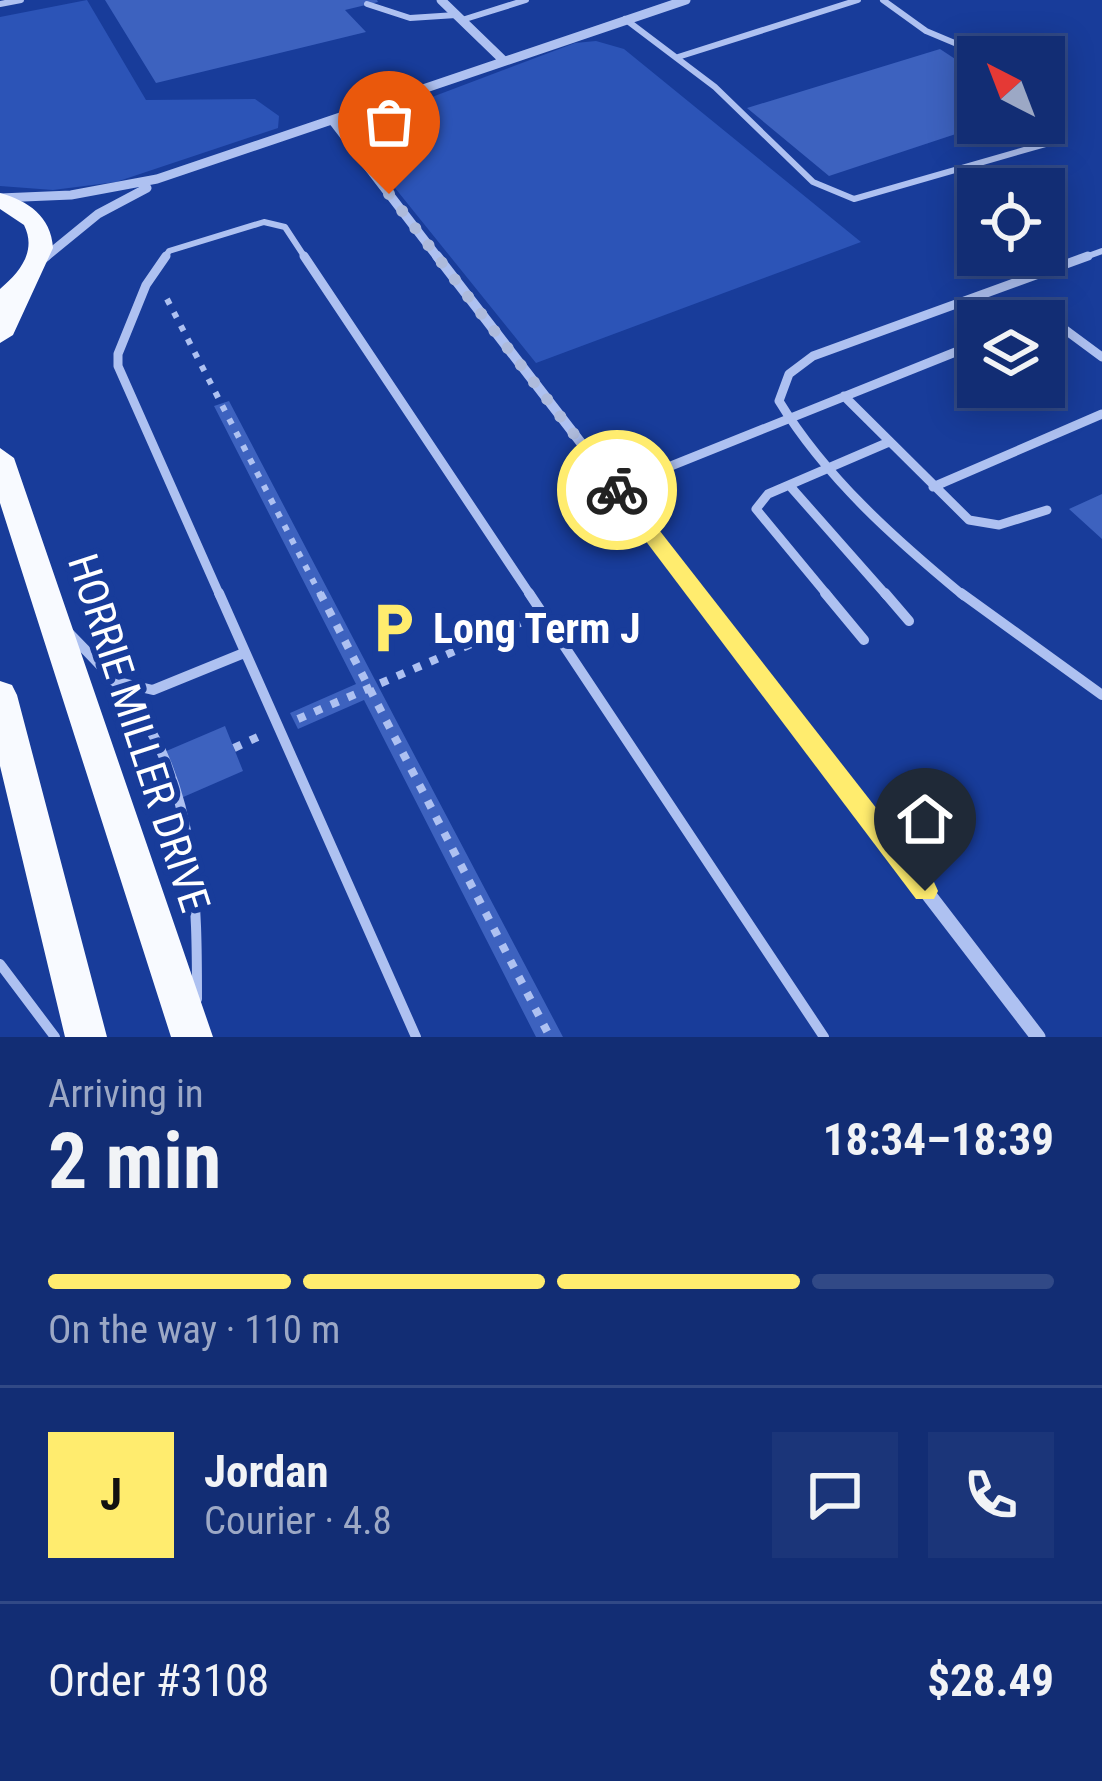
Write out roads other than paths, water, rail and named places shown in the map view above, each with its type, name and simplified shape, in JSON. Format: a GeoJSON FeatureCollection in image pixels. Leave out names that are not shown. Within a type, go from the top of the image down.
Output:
{"type":"FeatureCollection","features":[{"type":"Feature","properties":{"kind":"main road"},"geometry":{"type":"LineString","coordinates":[[0,199],[31,216],[43,246],[0,335]]}},
{"type":"Feature","properties":{"kind":"main road"},"geometry":{"type":"LineString","coordinates":[[0,302],[33,271]]}},
{"type":"Feature","properties":{"kind":"main road","name":"HORRIE MILLER DRIVE"},"geometry":{"type":"LineString","coordinates":[[0,458],[194,1037]]}},
{"type":"Feature","properties":{"kind":"main road"},"geometry":{"type":"LineString","coordinates":[[0,695],[86,1037]]}},
{"type":"Feature","properties":{"kind":"street"},"geometry":{"type":"LineString","coordinates":[[441,0],[502,59]]}},
{"type":"Feature","properties":{"kind":"street"},"geometry":{"type":"LineString","coordinates":[[0,199],[119,188],[197,166],[686,0]]}},
{"type":"Feature","properties":{"kind":"street"},"geometry":{"type":"LineString","coordinates":[[333,121],[1038,1037]]}},
{"type":"Feature","properties":{"kind":"street"},"geometry":{"type":"LineString","coordinates":[[33,271],[116,203],[197,166]]}},
{"type":"Feature","properties":{"kind":"lane"},"geometry":{"type":"LineString","coordinates":[[0,4],[21,0]]}},
{"type":"Feature","properties":{"kind":"lane"},"geometry":{"type":"LineString","coordinates":[[367,4],[388,17],[421,21],[526,0]]}},
{"type":"Feature","properties":{"kind":"lane"},"geometry":{"type":"LineString","coordinates":[[678,57],[858,0]]}},
{"type":"Feature","properties":{"kind":"lane"},"geometry":{"type":"LineString","coordinates":[[883,0],[926,32],[957,44]]}},
{"type":"Feature","properties":{"kind":"lane"},"geometry":{"type":"LineString","coordinates":[[626,19],[678,57],[813,182],[854,199],[1046,144]]}},
{"type":"Feature","properties":{"kind":"lane"},"geometry":{"type":"LineString","coordinates":[[416,1037],[122,380],[118,354],[160,258],[179,247],[271,221],[285,227],[824,1037]]}},
{"type":"Feature","properties":{"kind":"lane"},"geometry":{"type":"LineString","coordinates":[[1102,251],[813,356],[789,374],[778,401],[786,417],[830,467],[953,589],[1102,694]]}},
{"type":"Feature","properties":{"kind":"lane"},"geometry":{"type":"LineString","coordinates":[[1065,330],[1102,357]]}},
{"type":"Feature","properties":{"kind":"lane"},"geometry":{"type":"LineString","coordinates":[[616,488],[957,351]]}},
{"type":"Feature","properties":{"kind":"lane"},"geometry":{"type":"LineString","coordinates":[[844,396],[969,520],[985,527],[1005,526],[1047,509]]}},
{"type":"Feature","properties":{"kind":"lane"},"geometry":{"type":"LineString","coordinates":[[933,487],[1102,414]]}},
{"type":"Feature","properties":{"kind":"lane"},"geometry":{"type":"LineString","coordinates":[[864,640],[759,516],[758,501],[889,442]]}},
{"type":"Feature","properties":{"kind":"lane"},"geometry":{"type":"LineString","coordinates":[[789,485],[909,621]]}},
{"type":"Feature","properties":{"kind":"lane"},"geometry":{"type":"LineString","coordinates":[[52,616],[114,681],[149,728],[188,825],[198,926],[194,1037]]}},
{"type":"Feature","properties":{"kind":"lane"},"geometry":{"type":"LineString","coordinates":[[114,681],[153,691],[244,653]]}},
{"type":"Feature","properties":{"kind":"lane"},"geometry":{"type":"LineString","coordinates":[[0,964],[55,1037]]}},
{"type":"Feature","properties":{"kind":"place","name":"Long Term J"},"geometry":{"type":"Point","coordinates":[393,628]}}]}
